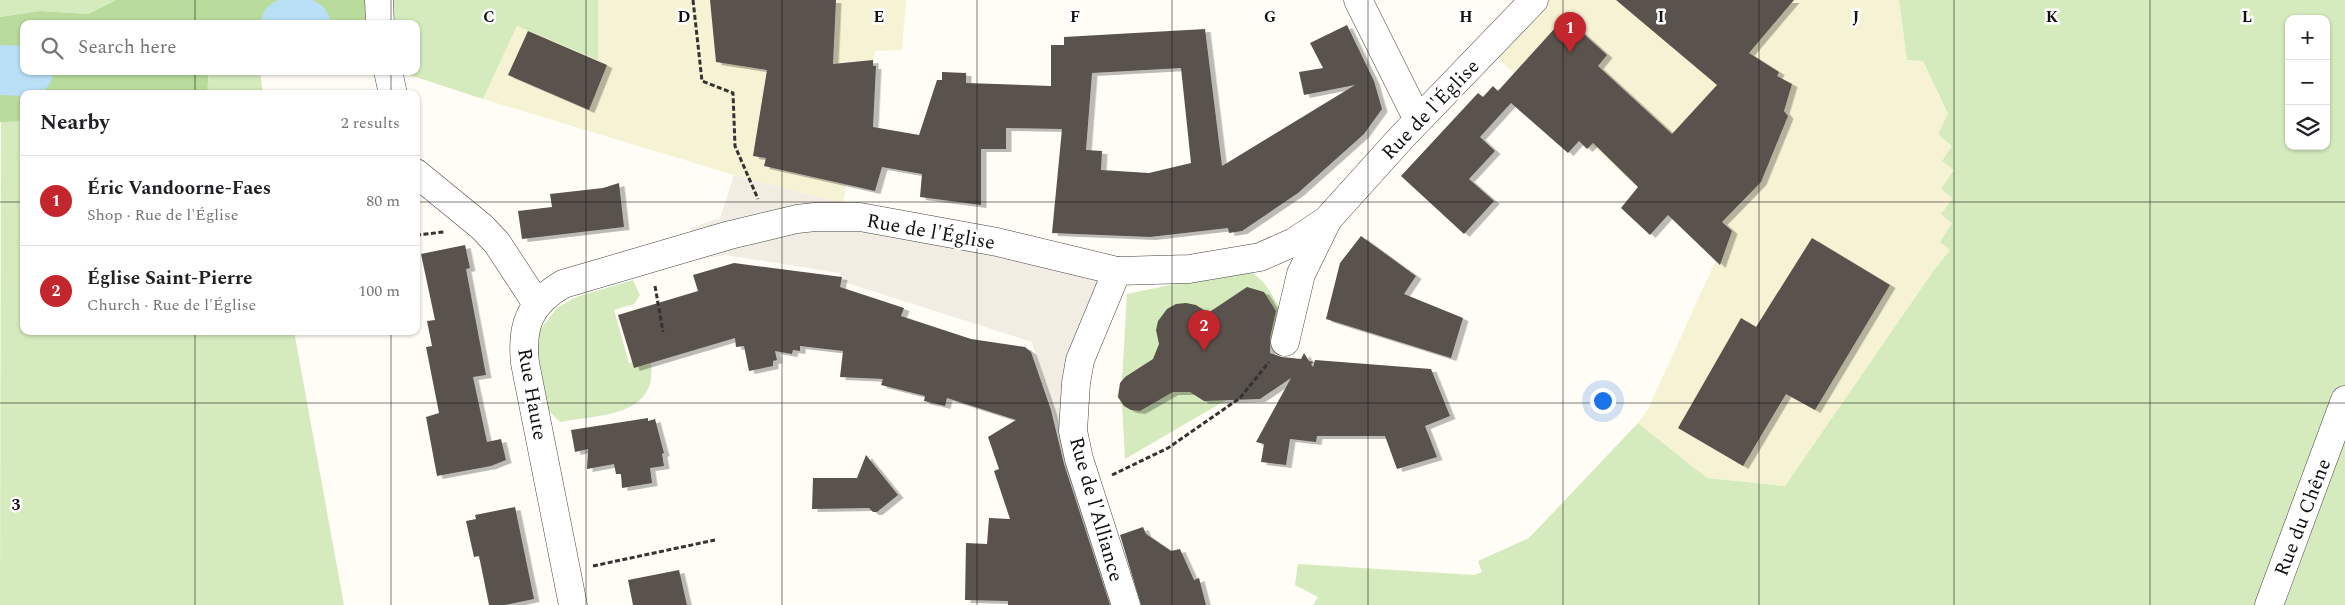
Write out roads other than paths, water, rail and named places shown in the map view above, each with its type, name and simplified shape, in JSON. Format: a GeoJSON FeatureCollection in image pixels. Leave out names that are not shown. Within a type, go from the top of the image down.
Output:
{"type":"FeatureCollection","features":[{"type":"Feature","properties":{"kind":"street"},"geometry":{"type":"LineString","coordinates":[[379,0],[380,20]]}},
{"type":"Feature","properties":{"kind":"street"},"geometry":{"type":"LineString","coordinates":[[1358,0],[1418,120]]}},
{"type":"Feature","properties":{"kind":"street","name":"Rue de l'Église"},"geometry":{"type":"LineString","coordinates":[[538,304],[548,292],[563,284],[662,254],[770,225],[816,217],[860,217],[997,242],[1117,271],[1189,268],[1260,257],[1294,242],[1327,220],[1418,120],[1534,0]]}},
{"type":"Feature","properties":{"kind":"street"},"geometry":{"type":"LineString","coordinates":[[389,75],[392,90]]}},
{"type":"Feature","properties":{"kind":"street"},"geometry":{"type":"LineString","coordinates":[[420,176],[482,227],[497,243],[538,304]]}},
{"type":"Feature","properties":{"kind":"street","name":"Rue de l'Église"},"geometry":{"type":"LineString","coordinates":[[1285,342],[1301,274],[1327,220]]}},
{"type":"Feature","properties":{"kind":"street","name":"Rue de l'Alliance"},"geometry":{"type":"LineString","coordinates":[[1117,271],[1080,360],[1073,431],[1079,459],[1126,605]]}},
{"type":"Feature","properties":{"kind":"street","name":"Rue Haute"},"geometry":{"type":"LineString","coordinates":[[538,304],[526,323],[522,342],[574,605]]}},
{"type":"Feature","properties":{"kind":"street","name":"Rue du Chêne"},"geometry":{"type":"LineString","coordinates":[[2268,605],[2345,400]]}},
{"type":"Feature","properties":{"kind":"waterway"},"geometry":{"type":"LineString","coordinates":[[0,70],[20,71]]}},
{"type":"Feature","properties":{"kind":"place","name":"Éric Vandoorne-Faes"},"geometry":{"type":"Point","coordinates":[1570,53]}},
{"type":"Feature","properties":{"kind":"place","name":"Église Saint-Pierre"},"geometry":{"type":"Point","coordinates":[1204,351]}}]}
